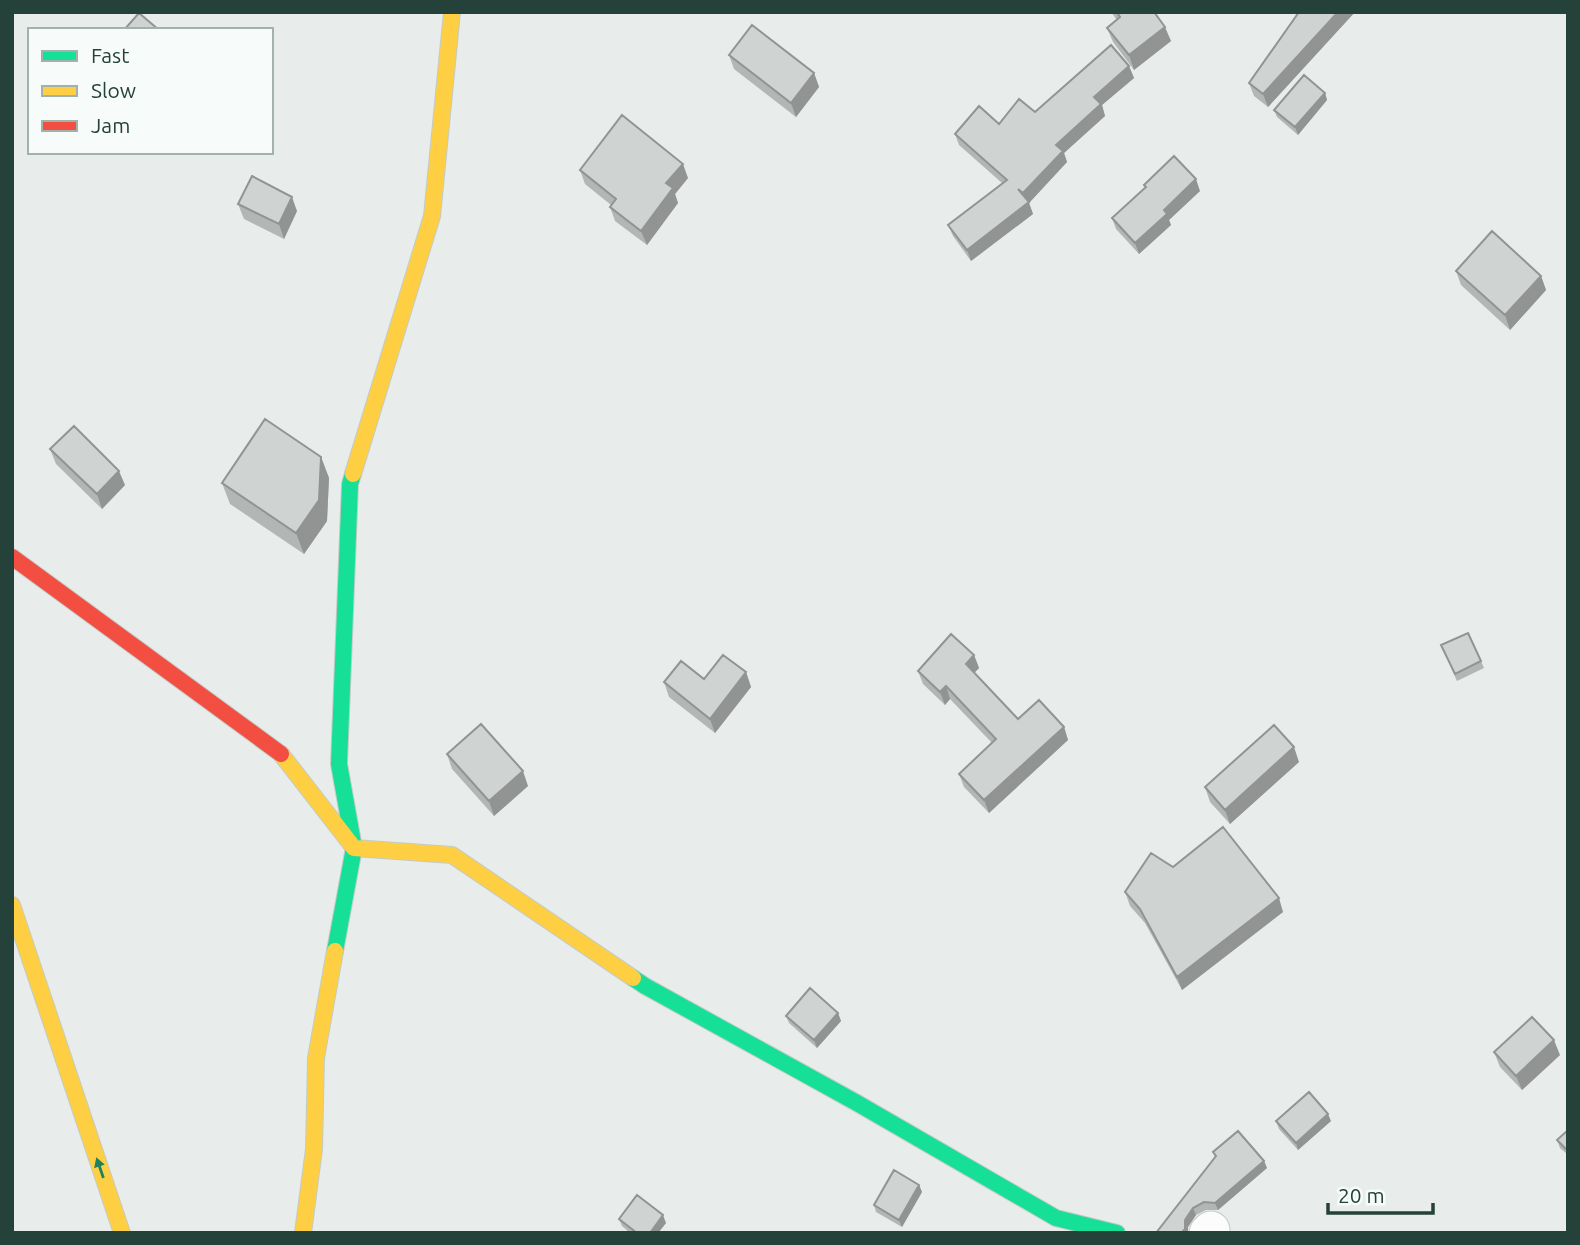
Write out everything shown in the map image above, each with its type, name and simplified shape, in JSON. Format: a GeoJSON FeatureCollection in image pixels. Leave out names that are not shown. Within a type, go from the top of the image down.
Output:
{"type":"FeatureCollection","features":[{"type":"Feature","properties":{"kind":"street"},"geometry":{"type":"LineString","coordinates":[[303,1233],[314,1149],[316,1058],[354,848],[339,764],[350,484],[432,216],[452,12]]}},
{"type":"Feature","properties":{"kind":"street"},"geometry":{"type":"LineString","coordinates":[[12,556],[282,755],[354,848],[452,855],[645,986],[857,1103],[1056,1218],[1117,1233]]}},
{"type":"Feature","properties":{"kind":"street"},"geometry":{"type":"LineString","coordinates":[[12,905],[122,1233]]}},
{"type":"Feature","properties":{"kind":"building"},"geometry":{"type":"Polygon","coordinates":[[[1117,12],[1154,12],[1165,27],[1129,55],[1107,28],[1120,17],[1117,12]]]}},
{"type":"Feature","properties":{"kind":"building"},"geometry":{"type":"Polygon","coordinates":[[[1299,12],[1338,12],[1263,94],[1249,83],[1299,12]]]}},
{"type":"Feature","properties":{"kind":"building"},"geometry":{"type":"Polygon","coordinates":[[[139,13],[157,28],[126,28],[139,13]]]}},
{"type":"Feature","properties":{"kind":"building"},"geometry":{"type":"Polygon","coordinates":[[[752,25],[814,73],[791,103],[729,55],[752,25]]]}},
{"type":"Feature","properties":{"kind":"building"},"geometry":{"type":"Polygon","coordinates":[[[1111,45],[1129,66],[1094,97],[1101,104],[1056,145],[1063,151],[1023,193],[1018,189],[1029,202],[967,250],[948,225],[1007,180],[955,134],[979,106],[999,124],[1019,99],[1035,112],[1111,45]]]}},
{"type":"Feature","properties":{"kind":"building"},"geometry":{"type":"Polygon","coordinates":[[[1304,75],[1325,93],[1295,127],[1274,110],[1304,75]]]}},
{"type":"Feature","properties":{"kind":"building"},"geometry":{"type":"Polygon","coordinates":[[[622,115],[683,164],[666,183],[673,188],[641,231],[610,207],[616,199],[580,170],[622,115]]]}},
{"type":"Feature","properties":{"kind":"building"},"geometry":{"type":"Polygon","coordinates":[[[1174,156],[1196,179],[1164,210],[1167,214],[1135,243],[1112,218],[1146,187],[1144,185],[1174,156]]]}},
{"type":"Feature","properties":{"kind":"building"},"geometry":{"type":"Polygon","coordinates":[[[252,176],[292,197],[279,224],[238,204],[252,176]]]}},
{"type":"Feature","properties":{"kind":"building"},"geometry":{"type":"Polygon","coordinates":[[[1492,231],[1541,276],[1505,315],[1456,271],[1492,231]]]}},
{"type":"Feature","properties":{"kind":"building"},"geometry":{"type":"Polygon","coordinates":[[[265,419],[321,457],[319,500],[296,533],[222,483],[265,419]]]}},
{"type":"Feature","properties":{"kind":"building"},"geometry":{"type":"Polygon","coordinates":[[[74,426],[119,471],[97,494],[50,449],[74,426]]]}},
{"type":"Feature","properties":{"kind":"building"},"geometry":{"type":"Polygon","coordinates":[[[1468,633],[1481,661],[1455,674],[1441,645],[1468,633]]]}},
{"type":"Feature","properties":{"kind":"building"},"geometry":{"type":"Polygon","coordinates":[[[951,634],[974,655],[966,664],[1018,719],[1039,700],[1064,727],[984,800],[959,774],[996,739],[946,686],[940,692],[918,671],[951,634]]]}},
{"type":"Feature","properties":{"kind":"building"},"geometry":{"type":"Polygon","coordinates":[[[723,655],[746,672],[710,719],[664,682],[681,661],[704,679],[723,655]]]}},
{"type":"Feature","properties":{"kind":"building"},"geometry":{"type":"Polygon","coordinates":[[[481,724],[523,771],[489,801],[447,754],[481,724]]]}},
{"type":"Feature","properties":{"kind":"building"},"geometry":{"type":"Polygon","coordinates":[[[1274,725],[1294,747],[1225,810],[1205,787],[1274,725]]]}},
{"type":"Feature","properties":{"kind":"building"},"geometry":{"type":"Polygon","coordinates":[[[1223,827],[1279,898],[1177,977],[1140,909],[1125,892],[1151,853],[1173,867],[1223,827]]]}},
{"type":"Feature","properties":{"kind":"building"},"geometry":{"type":"Polygon","coordinates":[[[810,988],[838,1013],[814,1040],[786,1016],[810,988]]]}},
{"type":"Feature","properties":{"kind":"building"},"geometry":{"type":"Polygon","coordinates":[[[1532,1017],[1554,1040],[1516,1076],[1494,1052],[1532,1017]]]}},
{"type":"Feature","properties":{"kind":"building"},"geometry":{"type":"Polygon","coordinates":[[[1309,1092],[1328,1114],[1296,1143],[1276,1121],[1309,1092]]]}},
{"type":"Feature","properties":{"kind":"building"},"geometry":{"type":"Polygon","coordinates":[[[1568,1130],[1568,1151],[1557,1140],[1568,1130]]]}},
{"type":"Feature","properties":{"kind":"building"},"geometry":{"type":"Polygon","coordinates":[[[1238,1131],[1264,1161],[1215,1203],[1204,1202],[1193,1208],[1181,1233],[1156,1233],[1216,1156],[1213,1152],[1238,1131]]]}},
{"type":"Feature","properties":{"kind":"building"},"geometry":{"type":"Polygon","coordinates":[[[894,1170],[919,1185],[899,1220],[874,1205],[894,1170]]]}},
{"type":"Feature","properties":{"kind":"building"},"geometry":{"type":"Polygon","coordinates":[[[637,1195],[663,1215],[650,1233],[637,1233],[619,1219],[637,1195]]]}},
{"type":"Feature","properties":{"kind":"traffic: fast"},"geometry":{"type":"LineString","coordinates":[[335,951],[354,848],[339,764],[350,484],[353,474]]}},
{"type":"Feature","properties":{"kind":"traffic: fast"},"geometry":{"type":"LineString","coordinates":[[633,978],[1056,1218],[1117,1233]]}},
{"type":"Feature","properties":{"kind":"traffic: slow"},"geometry":{"type":"LineString","coordinates":[[353,474],[432,216],[452,12]]}},
{"type":"Feature","properties":{"kind":"traffic: slow"},"geometry":{"type":"LineString","coordinates":[[281,754],[354,848],[452,855],[633,978]]}},
{"type":"Feature","properties":{"kind":"traffic: slow"},"geometry":{"type":"LineString","coordinates":[[12,905],[122,1233]]}},
{"type":"Feature","properties":{"kind":"traffic: slow"},"geometry":{"type":"LineString","coordinates":[[303,1233],[314,1149],[316,1058],[335,951]]}},
{"type":"Feature","properties":{"kind":"traffic: jam"},"geometry":{"type":"LineString","coordinates":[[12,557],[281,754]]}}]}
